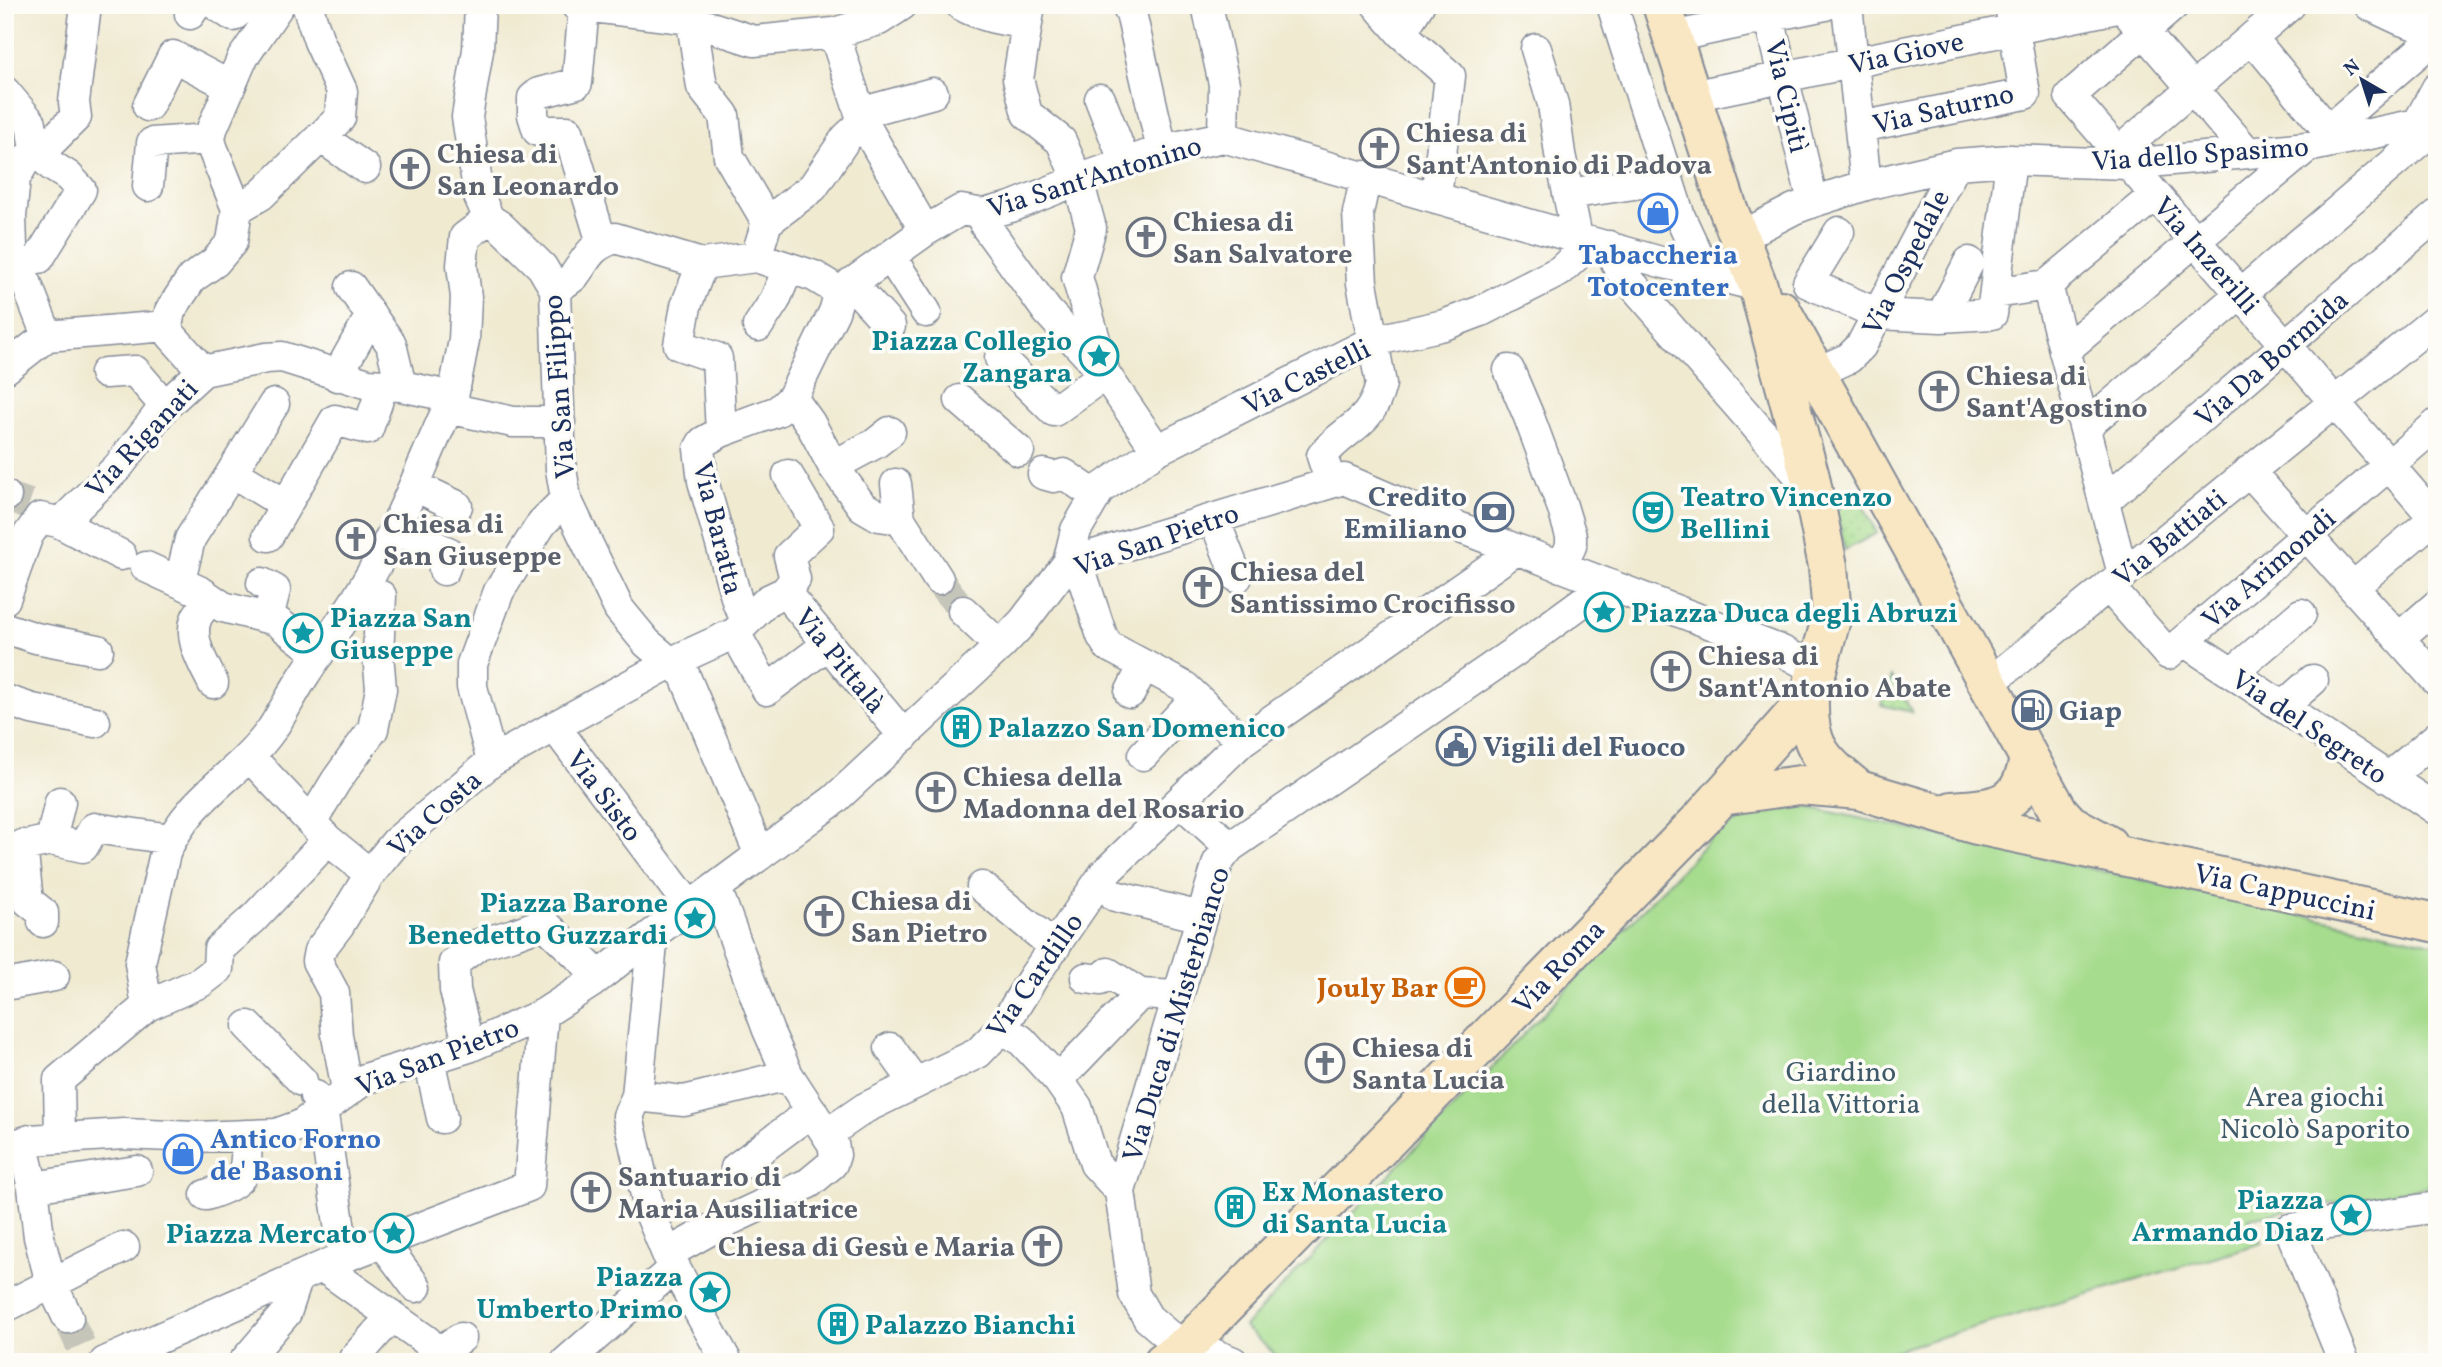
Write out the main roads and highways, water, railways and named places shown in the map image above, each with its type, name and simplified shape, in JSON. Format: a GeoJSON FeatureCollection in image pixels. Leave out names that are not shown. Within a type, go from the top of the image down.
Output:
{"type":"FeatureCollection","features":[{"type":"Feature","properties":{"kind":"tunnel"},"geometry":{"type":"LineString","coordinates":[[6,496],[29,504]]}},
{"type":"Feature","properties":{"kind":"tunnel"},"geometry":{"type":"LineString","coordinates":[[938,579],[963,611]]}},
{"type":"Feature","properties":{"kind":"tunnel"},"geometry":{"type":"LineString","coordinates":[[68,1318],[86,1357]]}},
{"type":"Feature","properties":{"kind":"place","name":"Chiesa di Sant'Antonio di Padova"},"geometry":{"type":"Point","coordinates":[1379,148]}},
{"type":"Feature","properties":{"kind":"place","name":"Chiesa di San Leonardo"},"geometry":{"type":"Point","coordinates":[410,169]}},
{"type":"Feature","properties":{"kind":"place","name":"Tabaccheria Totocenter"},"geometry":{"type":"Point","coordinates":[1658,213]}},
{"type":"Feature","properties":{"kind":"place","name":"Chiesa di San Salvatore"},"geometry":{"type":"Point","coordinates":[1146,237]}},
{"type":"Feature","properties":{"kind":"place","name":"Piazza Collegio Zangara"},"geometry":{"type":"Point","coordinates":[1099,356]}},
{"type":"Feature","properties":{"kind":"place","name":"Chiesa di Sant'Agostino"},"geometry":{"type":"Point","coordinates":[1939,391]}},
{"type":"Feature","properties":{"kind":"place","name":"Credito Emiliano"},"geometry":{"type":"Point","coordinates":[1494,512]}},
{"type":"Feature","properties":{"kind":"place","name":"Teatro Vincenzo Bellini"},"geometry":{"type":"Point","coordinates":[1653,512]}},
{"type":"Feature","properties":{"kind":"place","name":"Chiesa di San Giuseppe"},"geometry":{"type":"Point","coordinates":[356,539]}},
{"type":"Feature","properties":{"kind":"place","name":"Chiesa del Santissimo Crocifisso"},"geometry":{"type":"Point","coordinates":[1203,587]}},
{"type":"Feature","properties":{"kind":"place","name":"Piazza Duca degli Abruzi"},"geometry":{"type":"Point","coordinates":[1604,612]}},
{"type":"Feature","properties":{"kind":"place","name":"Piazza San Giuseppe"},"geometry":{"type":"Point","coordinates":[303,633]}},
{"type":"Feature","properties":{"kind":"place","name":"Chiesa di Sant'Antonio Abate"},"geometry":{"type":"Point","coordinates":[1671,671]}},
{"type":"Feature","properties":{"kind":"place","name":"Giap"},"geometry":{"type":"Point","coordinates":[2032,710]}},
{"type":"Feature","properties":{"kind":"place","name":"Palazzo San Domenico"},"geometry":{"type":"Point","coordinates":[961,727]}},
{"type":"Feature","properties":{"kind":"place","name":"Vigili del Fuoco"},"geometry":{"type":"Point","coordinates":[1456,746]}},
{"type":"Feature","properties":{"kind":"place","name":"Chiesa della Madonna del Rosario"},"geometry":{"type":"Point","coordinates":[936,792]}},
{"type":"Feature","properties":{"kind":"place","name":"Chiesa di San Pietro"},"geometry":{"type":"Point","coordinates":[824,916]}},
{"type":"Feature","properties":{"kind":"place","name":"Piazza Barone Benedetto Guzzardi"},"geometry":{"type":"Point","coordinates":[695,918]}},
{"type":"Feature","properties":{"kind":"place","name":"Jouly Bar"},"geometry":{"type":"Point","coordinates":[1465,987]}},
{"type":"Feature","properties":{"kind":"place","name":"Chiesa di Santa Lucia"},"geometry":{"type":"Point","coordinates":[1325,1063]}},
{"type":"Feature","properties":{"kind":"place","name":"Antico Forno de' Basoni"},"geometry":{"type":"Point","coordinates":[183,1154]}},
{"type":"Feature","properties":{"kind":"place","name":"Santuario di Maria Ausiliatrice"},"geometry":{"type":"Point","coordinates":[591,1192]}},
{"type":"Feature","properties":{"kind":"place","name":"Ex Monastero di Santa Lucia"},"geometry":{"type":"Point","coordinates":[1235,1207]}},
{"type":"Feature","properties":{"kind":"place","name":"Piazza Armando Diaz"},"geometry":{"type":"Point","coordinates":[2351,1215]}},
{"type":"Feature","properties":{"kind":"place","name":"Piazza Mercato"},"geometry":{"type":"Point","coordinates":[394,1233]}},
{"type":"Feature","properties":{"kind":"place","name":"Chiesa di Gesù e Maria"},"geometry":{"type":"Point","coordinates":[1042,1246]}},
{"type":"Feature","properties":{"kind":"place","name":"Piazza Umberto Primo"},"geometry":{"type":"Point","coordinates":[710,1292]}},
{"type":"Feature","properties":{"kind":"place","name":"Palazzo Bianchi"},"geometry":{"type":"Point","coordinates":[838,1324]}},
{"type":"Feature","properties":{"kind":"park label","name":"Giardino della Vittoria"},"geometry":{"type":"Point","coordinates":[1841,1087]}},
{"type":"Feature","properties":{"kind":"park label","name":"Area giochi Nicolò Saporito"},"geometry":{"type":"Point","coordinates":[2315,1112]}}]}
